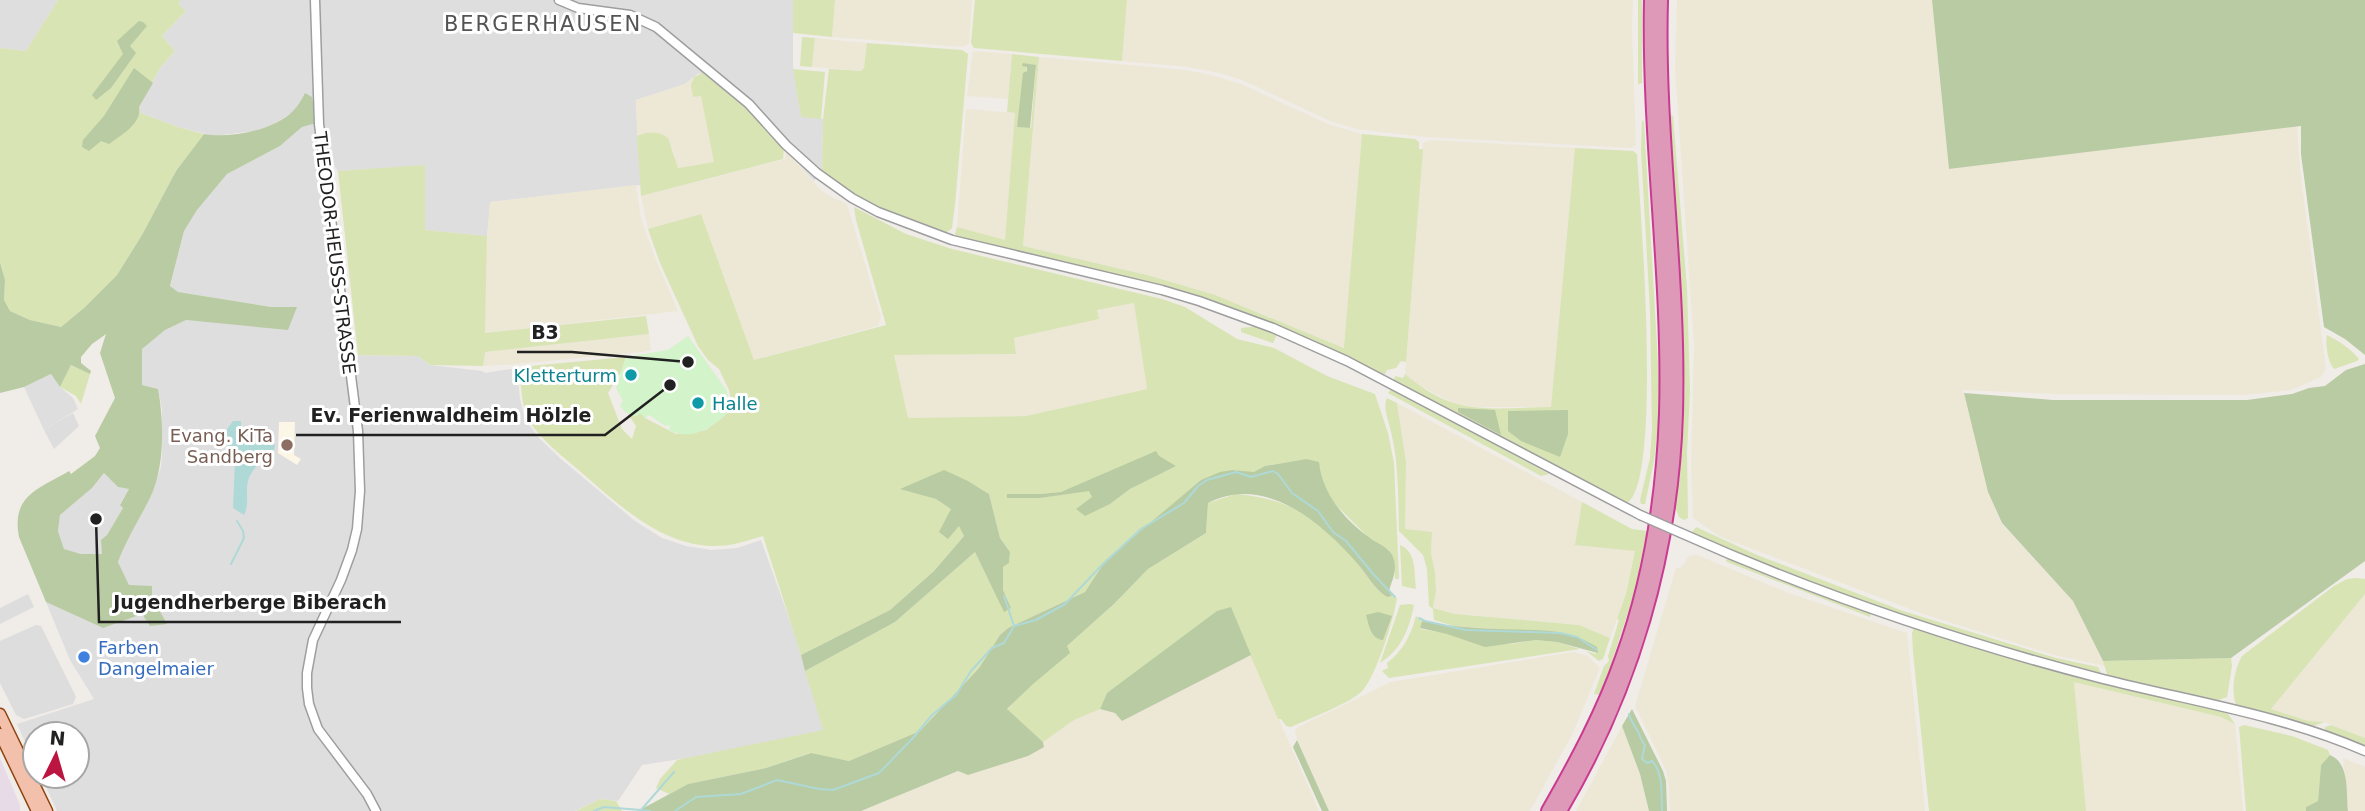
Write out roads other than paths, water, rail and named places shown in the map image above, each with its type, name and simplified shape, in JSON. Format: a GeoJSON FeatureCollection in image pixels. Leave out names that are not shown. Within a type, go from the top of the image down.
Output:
{"type":"FeatureCollection","features":[{"type":"Feature","properties":{"kind":"highway"},"geometry":{"type":"LineString","coordinates":[[1548,811],[1599,716],[1622,658],[1646,573],[1661,480],[1666,413],[1665,345],[1651,106],[1651,0]]}},
{"type":"Feature","properties":{"kind":"highway"},"geometry":{"type":"LineString","coordinates":[[1560,811],[1607,723],[1630,664],[1657,575],[1672,480],[1676,413],[1675,330],[1661,104],[1661,0]]}},
{"type":"Feature","properties":{"kind":"main road"},"geometry":{"type":"LineString","coordinates":[[0,715],[47,811]]}},
{"type":"Feature","properties":{"kind":"main road"},"geometry":{"type":"LineString","coordinates":[[0,734],[37,811]]}},
{"type":"Feature","properties":{"kind":"street","name":"THEODOR-HEUSS-STRASSE"},"geometry":{"type":"LineString","coordinates":[[315,0],[318,124],[358,431],[360,491],[357,529],[352,550],[313,640],[307,688],[309,704],[318,729],[367,794],[376,811]]}},
{"type":"Feature","properties":{"kind":"street"},"geometry":{"type":"LineString","coordinates":[[559,0],[578,8],[630,15],[656,27],[749,104],[786,145],[833,185],[878,212],[952,240],[1143,285],[1248,318],[1347,361],[1640,515],[1808,585],[1949,635],[2077,672],[2277,722],[2365,751]]}},
{"type":"Feature","properties":{"kind":"water"},"geometry":{"type":"Polygon","coordinates":[[[233,421],[241,421],[241,443],[275,444],[274,450],[250,476],[244,515],[233,508],[235,460],[239,452],[219,440],[233,421]]]}},
{"type":"Feature","properties":{"kind":"waterway"},"geometry":{"type":"LineString","coordinates":[[1014,626],[1036,620],[1065,604],[1141,529],[1184,503],[1198,486],[1207,480],[1236,472],[1251,477],[1273,471],[1278,474],[1292,493],[1318,511],[1333,532],[1346,541],[1395,597]]}},
{"type":"Feature","properties":{"kind":"waterway"},"geometry":{"type":"LineString","coordinates":[[231,564],[244,538],[237,521]]}},
{"type":"Feature","properties":{"kind":"waterway"},"geometry":{"type":"LineString","coordinates":[[675,811],[696,797],[741,794],[777,780],[833,790],[879,773],[932,715],[956,695],[971,671],[992,648],[1004,643],[1014,626],[1004,596]]}},
{"type":"Feature","properties":{"kind":"waterway"},"geometry":{"type":"LineString","coordinates":[[1419,618],[1466,630],[1560,633],[1577,637],[1597,650]]}},
{"type":"Feature","properties":{"kind":"waterway"},"geometry":{"type":"LineString","coordinates":[[1629,714],[1645,745],[1642,759],[1647,763],[1652,761],[1656,766],[1661,785],[1662,811]]}},
{"type":"Feature","properties":{"kind":"waterway"},"geometry":{"type":"LineString","coordinates":[[594,811],[604,807],[641,810],[674,772]]}},
{"type":"Feature","properties":{"kind":"waterway"},"geometry":{"type":"LineString","coordinates":[[641,810],[650,811]]}},
{"type":"Feature","properties":{"kind":"place","name":"B3"},"geometry":{"type":"Point","coordinates":[688,362]}},
{"type":"Feature","properties":{"kind":"place","name":"Kletterturm"},"geometry":{"type":"Point","coordinates":[631,375]}},
{"type":"Feature","properties":{"kind":"place","name":"Ev. Ferienwaldheim Hölzle"},"geometry":{"type":"Point","coordinates":[670,385]}},
{"type":"Feature","properties":{"kind":"place","name":"Halle"},"geometry":{"type":"Point","coordinates":[698,403]}},
{"type":"Feature","properties":{"kind":"place","name":"Evang. KiTa Sandberg"},"geometry":{"type":"Point","coordinates":[287,445]}},
{"type":"Feature","properties":{"kind":"place","name":"Jugendherberge Biberach"},"geometry":{"type":"Point","coordinates":[96,519]}},
{"type":"Feature","properties":{"kind":"place","name":"Farben Dangelmaier"},"geometry":{"type":"Point","coordinates":[84,657]}},
{"type":"Feature","properties":{"kind":"district","name":"BERGERHAUSEN"},"geometry":{"type":"Point","coordinates":[543,24]}}]}
